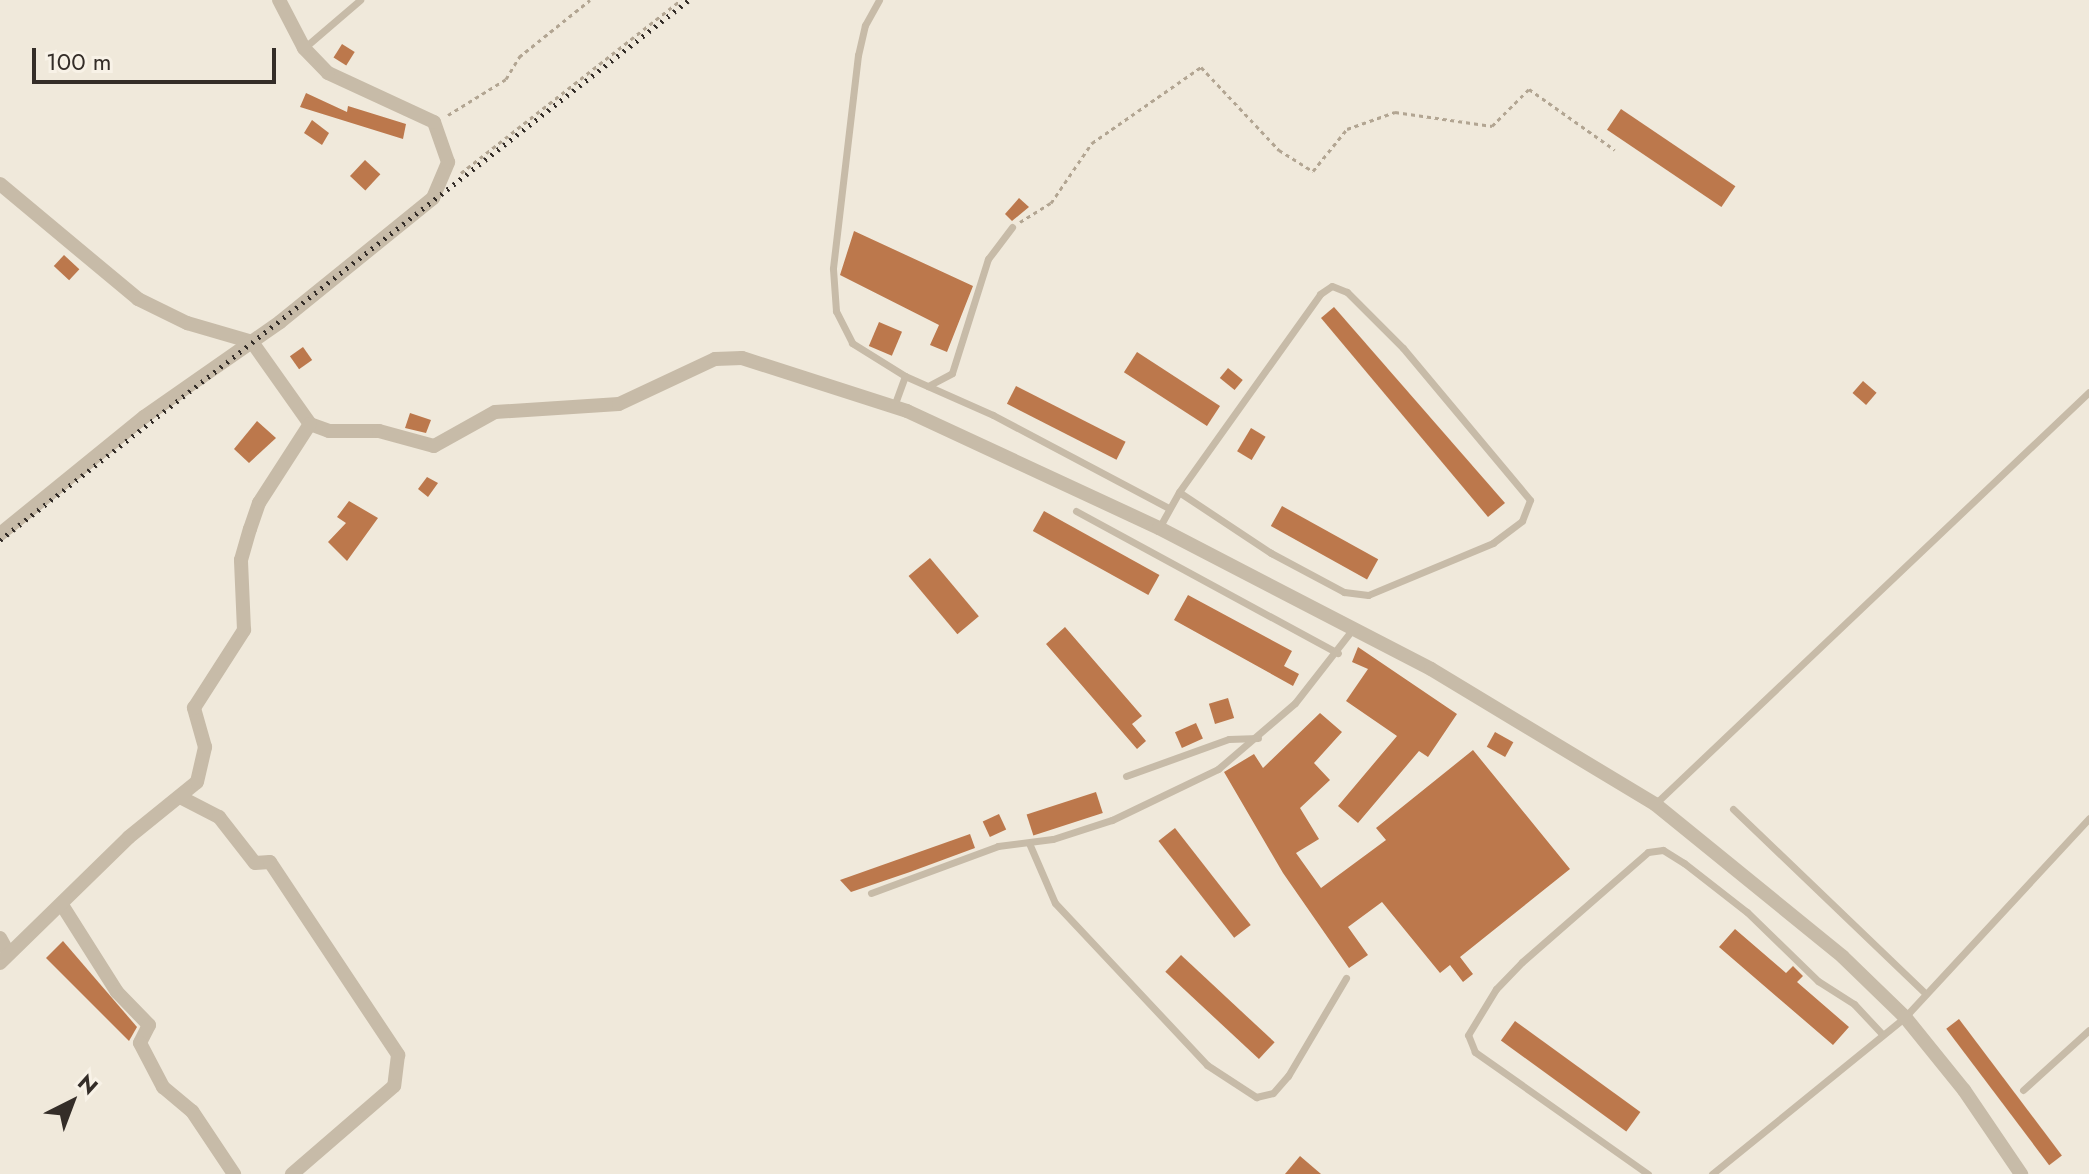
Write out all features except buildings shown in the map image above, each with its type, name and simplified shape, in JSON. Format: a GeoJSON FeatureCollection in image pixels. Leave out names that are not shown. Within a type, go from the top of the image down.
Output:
{"type":"FeatureCollection","features":[{"type":"Feature","properties":{"kind":"street"},"geometry":{"type":"LineString","coordinates":[[0,534],[144,417],[252,342],[433,198],[448,162],[434,122],[328,73],[304,48],[279,0]]}},
{"type":"Feature","properties":{"kind":"street"},"geometry":{"type":"LineString","coordinates":[[0,184],[138,299],[187,323],[252,342],[310,424],[329,431],[379,431],[434,446],[495,412],[619,404],[715,359],[742,358],[894,406],[1159,528],[1510,714],[1655,804],[1843,957],[1905,1017],[1964,1090],[2021,1174]]}},
{"type":"Feature","properties":{"kind":"street"},"geometry":{"type":"LineString","coordinates":[[5,959],[129,837],[182,798],[197,782],[205,747],[194,708],[246,625],[241,560],[250,529],[259,503],[310,424]]}},
{"type":"Feature","properties":{"kind":"street"},"geometry":{"type":"LineString","coordinates":[[182,798],[219,817],[255,863],[270,862],[398,1055],[394,1086],[292,1174]]}},
{"type":"Feature","properties":{"kind":"street"},"geometry":{"type":"LineString","coordinates":[[62,905],[117,992],[149,1025],[140,1043],[163,1087],[192,1111],[234,1174]]}},
{"type":"Feature","properties":{"kind":"street"},"geometry":{"type":"LineString","coordinates":[[0,938],[5,959]]}},
{"type":"Feature","properties":{"kind":"lane"},"geometry":{"type":"LineString","coordinates":[[304,48],[360,0]]}},
{"type":"Feature","properties":{"kind":"lane"},"geometry":{"type":"LineString","coordinates":[[879,0],[865,25],[858,55],[833,269],[836,311],[852,343],[905,376],[1169,508]]}},
{"type":"Feature","properties":{"kind":"lane"},"geometry":{"type":"LineString","coordinates":[[928,386],[952,373],[988,259],[1012,227]]}},
{"type":"Feature","properties":{"kind":"lane"},"geometry":{"type":"LineString","coordinates":[[1159,528],[1179,492],[1320,294],[1332,286],[1347,292],[1403,348],[1530,500],[1522,521],[1493,543],[1368,595],[1344,592],[1271,553],[1179,492]]}},
{"type":"Feature","properties":{"kind":"lane"},"geometry":{"type":"LineString","coordinates":[[894,406],[905,376]]}},
{"type":"Feature","properties":{"kind":"lane"},"geometry":{"type":"LineString","coordinates":[[1655,804],[2089,392]]}},
{"type":"Feature","properties":{"kind":"lane"},"geometry":{"type":"LineString","coordinates":[[1076,511],[1338,653]]}},
{"type":"Feature","properties":{"kind":"lane"},"geometry":{"type":"LineString","coordinates":[[871,893],[998,846],[1029,843],[1136,810],[1232,760],[1258,738],[1338,653],[1352,630]]}},
{"type":"Feature","properties":{"kind":"lane"},"geometry":{"type":"LineString","coordinates":[[1126,776],[1229,739],[1258,738]]}},
{"type":"Feature","properties":{"kind":"lane"},"geometry":{"type":"LineString","coordinates":[[1733,809],[1926,994]]}},
{"type":"Feature","properties":{"kind":"lane"},"geometry":{"type":"LineString","coordinates":[[1712,1174],[1905,1017],[2089,818]]}},
{"type":"Feature","properties":{"kind":"lane"},"geometry":{"type":"LineString","coordinates":[[1029,843],[1055,903],[1207,1065],[1256,1097],[1273,1093],[1288,1076],[1346,978]]}},
{"type":"Feature","properties":{"kind":"lane"},"geometry":{"type":"LineString","coordinates":[[1648,1174],[1475,1052],[1468,1035],[1496,989],[1522,962],[1648,852],[1663,850],[1747,912],[1818,981],[1854,1004],[1883,1035]]}},
{"type":"Feature","properties":{"kind":"lane"},"geometry":{"type":"LineString","coordinates":[[2023,1090],[2089,1030]]}},
{"type":"Feature","properties":{"kind":"path"},"geometry":{"type":"LineString","coordinates":[[434,122],[506,79],[519,57],[590,0]]}},
{"type":"Feature","properties":{"kind":"path"},"geometry":{"type":"LineString","coordinates":[[460,173],[681,0]]}},
{"type":"Feature","properties":{"kind":"path"},"geometry":{"type":"LineString","coordinates":[[1012,227],[1051,203],[1092,143],[1201,67],[1279,150],[1313,171],[1347,129],[1395,112],[1492,126],[1529,89],[1615,150]]}},
{"type":"Feature","properties":{"kind":"railway"},"geometry":{"type":"LineString","coordinates":[[0,540],[689,0]]}}]}
